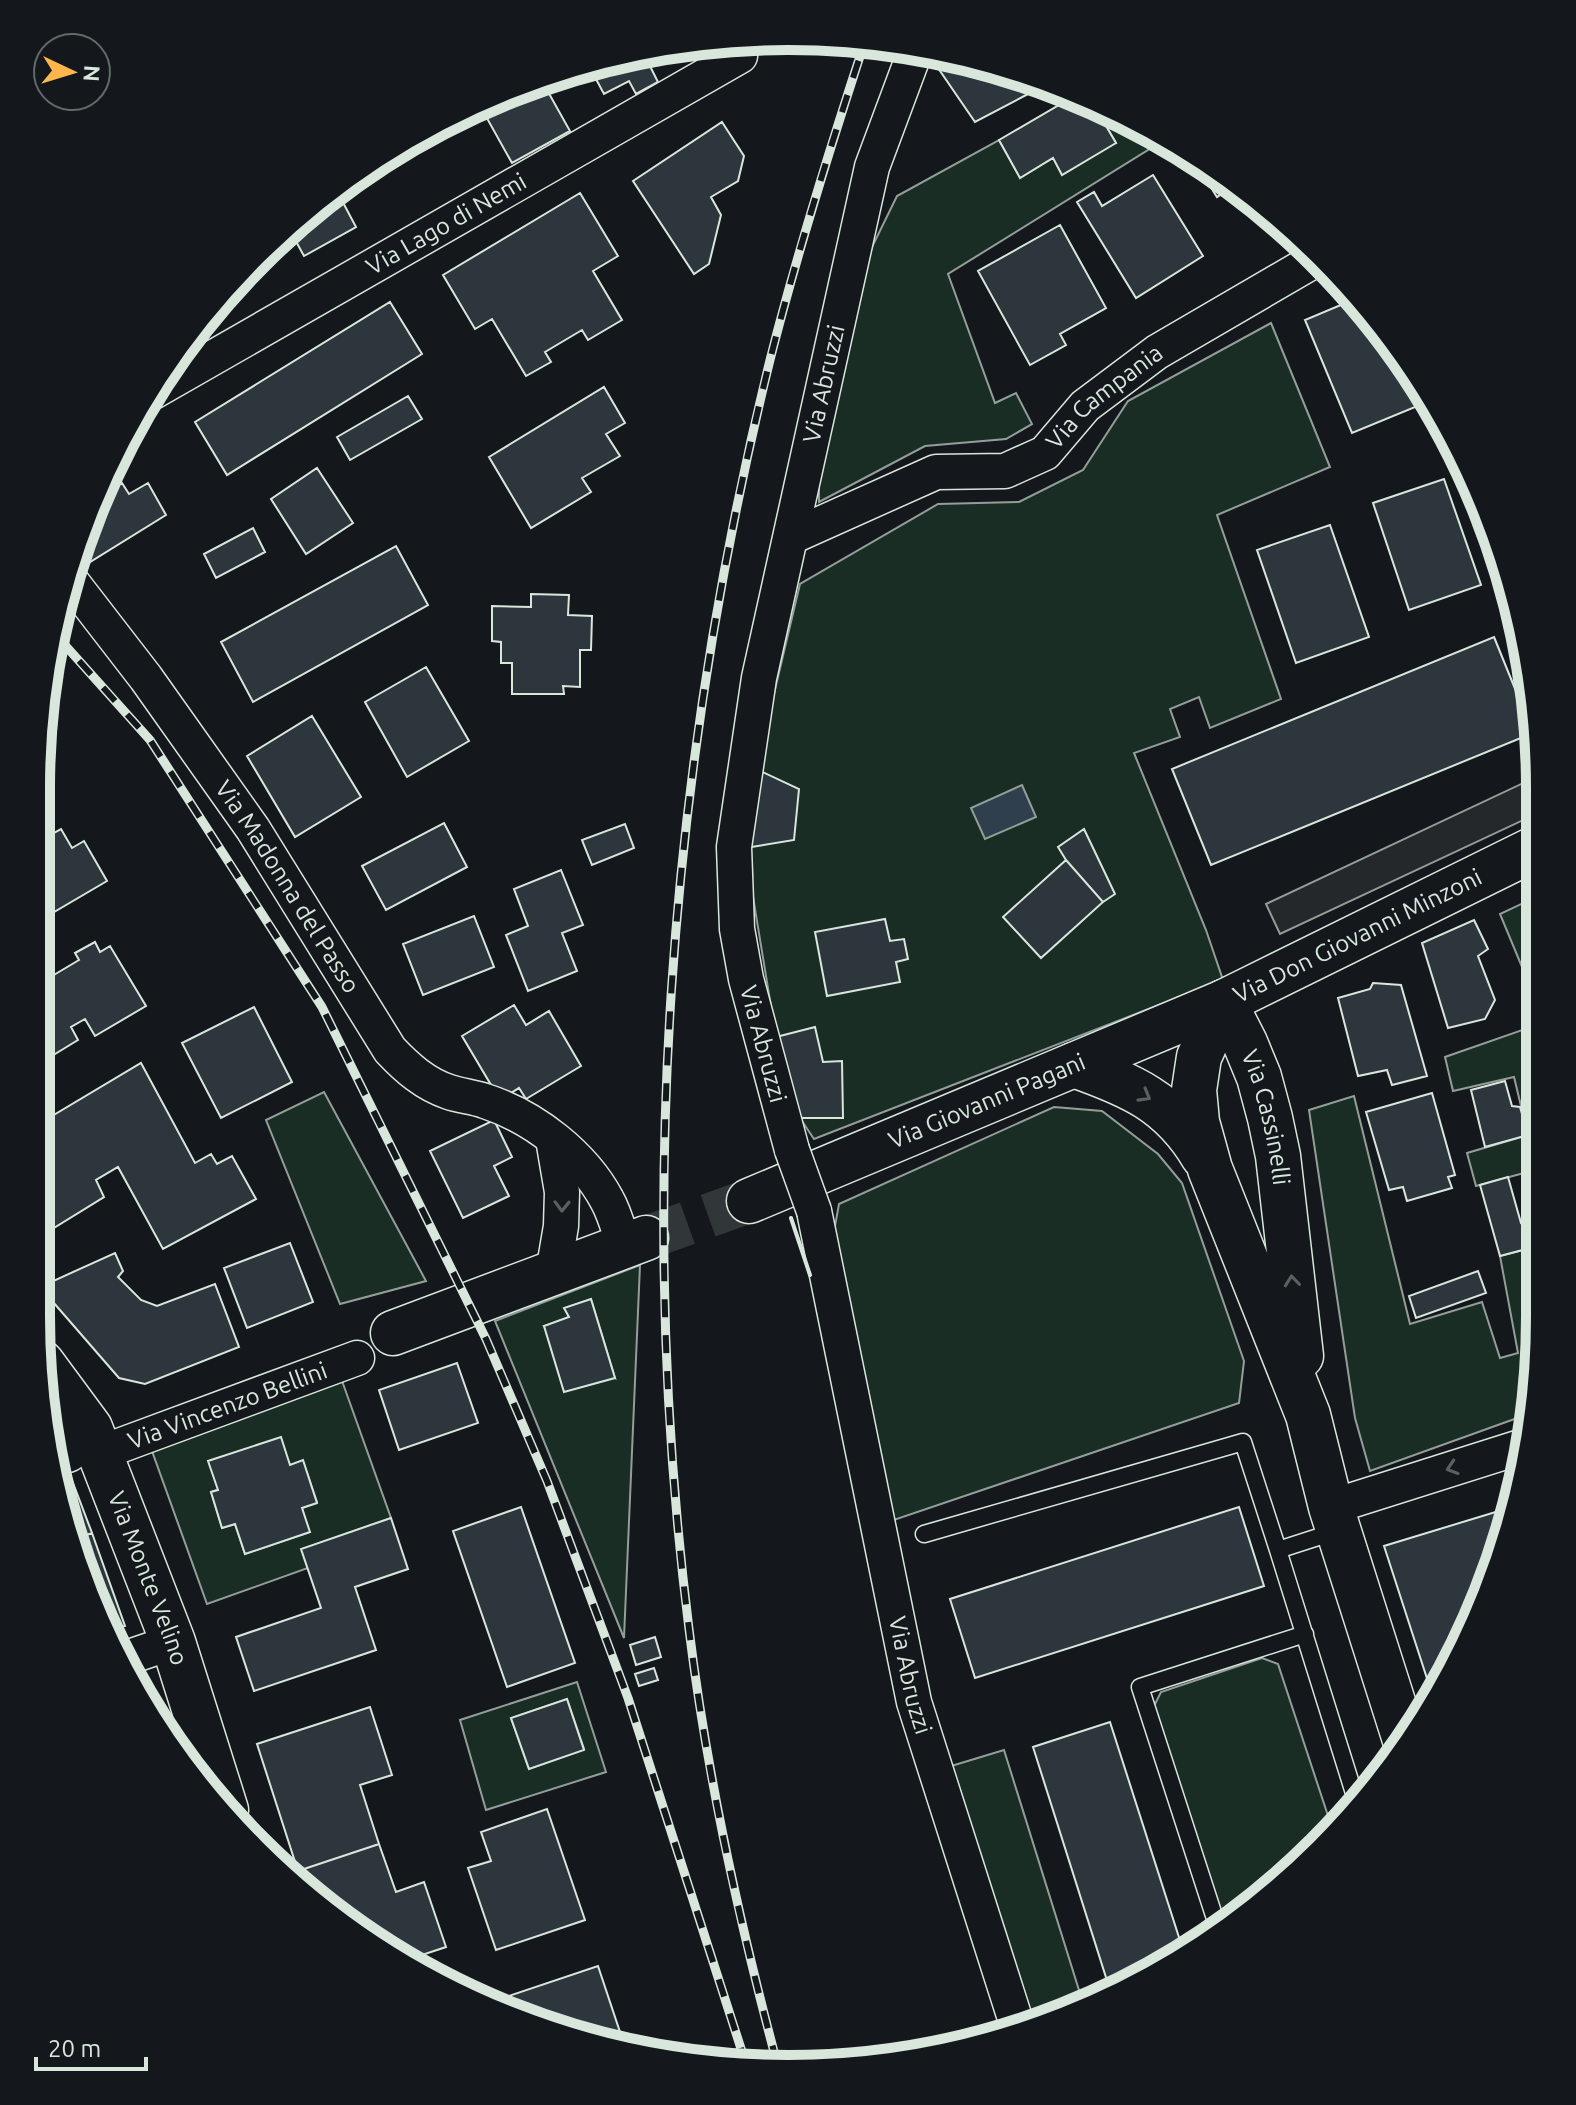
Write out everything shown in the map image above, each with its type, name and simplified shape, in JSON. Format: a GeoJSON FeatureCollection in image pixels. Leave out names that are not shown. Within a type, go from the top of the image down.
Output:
{"type":"FeatureCollection","features":[{"type":"Feature","properties":{"kind":"street","name":"Via Lago di Nemi"},"geometry":{"type":"LineString","coordinates":[[172,381],[740,56]]}},
{"type":"Feature","properties":{"kind":"street","name":"Via Abruzzi"},"geometry":{"type":"LineString","coordinates":[[912,61],[872,167],[759,678],[734,847],[737,929],[746,979],[792,1150],[814,1211],[914,1702],[1015,2019]]}},
{"type":"Feature","properties":{"kind":"street","name":"Via Campania"},"geometry":{"type":"LineString","coordinates":[[791,537],[936,472],[1005,471],[1045,453],[1085,406],[1157,352],[1308,264]]}},
{"type":"Feature","properties":{"kind":"street","name":"Via Madonna del Passo"},"geometry":{"type":"LineString","coordinates":[[77,589],[162,699],[253,829],[390,1050],[416,1075],[432,1085],[486,1101],[516,1114],[553,1139],[596,1181],[635,1242]]}},
{"type":"Feature","properties":{"kind":"street","name":"Via Don Giovanni Minzoni"},"geometry":{"type":"LineString","coordinates":[[1224,1002],[1526,853]]}},
{"type":"Feature","properties":{"kind":"street","name":"Via Giovanni Pagani"},"geometry":{"type":"LineString","coordinates":[[749,1201],[1224,1002]]}},
{"type":"Feature","properties":{"kind":"street","name":"Via Cassinelli"},"geometry":{"type":"LineString","coordinates":[[1224,1002],[1199,1057],[1194,1090],[1197,1122],[1210,1169],[1308,1415],[1335,1519],[1401,1728]]}},
{"type":"Feature","properties":{"kind":"street","name":"Via Cassinelli"},"geometry":{"type":"LineString","coordinates":[[1224,1002],[1259,1077],[1278,1156],[1308,1415]]}},
{"type":"Feature","properties":{"kind":"street","name":"Via Cassinelli"},"geometry":{"type":"LineString","coordinates":[[1074,1065],[1121,1082],[1161,1105],[1188,1131],[1210,1169]]}},
{"type":"Feature","properties":{"kind":"street"},"geometry":{"type":"LineString","coordinates":[[553,1139],[562,1192],[553,1273]]}},
{"type":"Feature","properties":{"kind":"street"},"geometry":{"type":"LineString","coordinates":[[393,1333],[635,1242]]}},
{"type":"Feature","properties":{"kind":"street","name":"Via Vincenzo Bellini"},"geometry":{"type":"LineString","coordinates":[[73,1452],[357,1358]]}},
{"type":"Feature","properties":{"kind":"street","name":"Via Monte Velino"},"geometry":{"type":"LineString","coordinates":[[53,1378],[90,1428],[73,1452],[173,1642],[218,1785]]}},
{"type":"Feature","properties":{"kind":"street"},"geometry":{"type":"LineString","coordinates":[[1335,1519],[1514,1450]]}},
{"type":"Feature","properties":{"kind":"street"},"geometry":{"type":"LineString","coordinates":[[133,1656],[173,1642]]}},
{"type":"Feature","properties":{"kind":"lane"},"geometry":{"type":"LineString","coordinates":[[924,1534],[1243,1442],[1353,1791]]}},
{"type":"Feature","properties":{"kind":"lane"},"geometry":{"type":"LineString","coordinates":[[1278,1550],[1335,1519]]}},
{"type":"Feature","properties":{"kind":"lane"},"geometry":{"type":"LineString","coordinates":[[1215,1918],[1140,1687],[1305,1634]]}},
{"type":"Feature","properties":{"kind":"green space"},"geometry":{"type":"Polygon","coordinates":[[[1103,121],[1153,147],[948,274],[995,403],[1016,393],[1032,424],[1006,439],[925,446],[819,502],[819,471],[849,327],[872,247],[897,196],[999,140],[1020,177],[1053,158],[1116,143],[1103,121]]]}},
{"type":"Feature","properties":{"kind":"green space"},"geometry":{"type":"Polygon","coordinates":[[[1271,323],[1330,467],[1217,515],[1281,699],[1210,728],[1199,697],[1170,709],[1180,737],[1134,753],[1206,930],[1223,980],[814,1139],[800,1118],[776,1037],[745,848],[768,719],[800,584],[938,504],[1019,502],[1083,470],[1128,401],[1271,323]]]}},
{"type":"Feature","properties":{"kind":"green space"},"geometry":{"type":"Polygon","coordinates":[[[1526,902],[1526,966],[1522,967],[1500,914],[1526,902]]]}},
{"type":"Feature","properties":{"kind":"green space"},"geometry":{"type":"Polygon","coordinates":[[[1526,1029],[1526,1127],[1514,1077],[1453,1091],[1445,1057],[1526,1029]]]}},
{"type":"Feature","properties":{"kind":"green space"},"geometry":{"type":"Polygon","coordinates":[[[324,1092],[426,1281],[340,1304],[266,1120],[324,1092]]]}},
{"type":"Feature","properties":{"kind":"green space"},"geometry":{"type":"Polygon","coordinates":[[[1354,1096],[1410,1324],[1482,1302],[1500,1358],[1518,1353],[1500,1256],[1526,1249],[1526,1317],[1519,1417],[1370,1471],[1355,1418],[1309,1110],[1354,1096]]]}},
{"type":"Feature","properties":{"kind":"green space"},"geometry":{"type":"Polygon","coordinates":[[[1054,1107],[1102,1111],[1158,1154],[1182,1183],[1244,1361],[1239,1403],[888,1522],[833,1237],[839,1204],[1054,1107]]]}},
{"type":"Feature","properties":{"kind":"green space"},"geometry":{"type":"Polygon","coordinates":[[[1526,1136],[1526,1180],[1524,1173],[1476,1186],[1467,1153],[1526,1136]]]}},
{"type":"Feature","properties":{"kind":"green space"},"geometry":{"type":"Polygon","coordinates":[[[640,1265],[624,1638],[495,1321],[640,1265]],[[591,1299],[565,1308],[569,1317],[544,1326],[615,1378],[591,1299]]]}},
{"type":"Feature","properties":{"kind":"green space"},"geometry":{"type":"Polygon","coordinates":[[[341,1378],[391,1518],[302,1549],[308,1568],[207,1604],[152,1451],[341,1378]],[[303,1461],[211,1492],[222,1528],[235,1524],[245,1554],[309,1532],[302,1508],[317,1502],[303,1461]]]}},
{"type":"Feature","properties":{"kind":"green space"},"geometry":{"type":"Polygon","coordinates":[[[1262,1658],[1278,1664],[1329,1819],[1275,1872],[1221,1914],[1154,1706],[1161,1692],[1262,1658]]]}},
{"type":"Feature","properties":{"kind":"green space"},"geometry":{"type":"Polygon","coordinates":[[[577,1682],[606,1772],[486,1810],[460,1720],[577,1682]],[[567,1699],[511,1718],[529,1769],[584,1749],[567,1699]]]}},
{"type":"Feature","properties":{"kind":"green space"},"geometry":{"type":"Polygon","coordinates":[[[1004,1750],[1080,1994],[1028,2015],[948,1767],[1004,1750]]]}},
{"type":"Feature","properties":{"kind":"shaded area"},"geometry":{"type":"Polygon","coordinates":[[[1526,782],[1526,819],[1280,934],[1266,904],[1526,782]]]}},
{"type":"Feature","properties":{"kind":"water"},"geometry":{"type":"Polygon","coordinates":[[[1022,785],[1036,817],[985,839],[971,808],[1022,785]]]}},
{"type":"Feature","properties":{"kind":"building"},"geometry":{"type":"Polygon","coordinates":[[[649,63],[658,82],[636,94],[629,81],[604,94],[594,76],[649,63]]]}},
{"type":"Feature","properties":{"kind":"building"},"geometry":{"type":"Polygon","coordinates":[[[938,65],[979,75],[1025,89],[1028,94],[975,122],[938,65]]]}},
{"type":"Feature","properties":{"kind":"building"},"geometry":{"type":"Polygon","coordinates":[[[547,90],[570,131],[512,163],[485,115],[547,90]]]}},
{"type":"Feature","properties":{"kind":"building"},"geometry":{"type":"Polygon","coordinates":[[[1062,103],[1103,121],[1116,143],[1062,175],[1053,158],[1020,178],[999,140],[1062,103]]]}},
{"type":"Feature","properties":{"kind":"building"},"geometry":{"type":"Polygon","coordinates":[[[722,122],[744,156],[738,181],[711,197],[721,215],[709,264],[694,274],[633,181],[722,122]]]}},
{"type":"Feature","properties":{"kind":"building"},"geometry":{"type":"Polygon","coordinates":[[[1153,175],[1203,256],[1136,298],[1077,202],[1094,192],[1102,206],[1153,175]]]}},
{"type":"Feature","properties":{"kind":"building"},"geometry":{"type":"Polygon","coordinates":[[[1207,180],[1223,193],[1217,197],[1207,180]]]}},
{"type":"Feature","properties":{"kind":"building"},"geometry":{"type":"Polygon","coordinates":[[[580,193],[618,256],[593,271],[622,320],[588,340],[582,330],[545,352],[551,362],[526,376],[492,319],[475,329],[443,275],[580,193]]]}},
{"type":"Feature","properties":{"kind":"building"},"geometry":{"type":"Polygon","coordinates":[[[342,201],[356,227],[304,256],[295,239],[342,201]]]}},
{"type":"Feature","properties":{"kind":"building"},"geometry":{"type":"Polygon","coordinates":[[[1060,225],[1106,308],[1060,334],[1066,345],[1030,365],[978,271],[1060,225]]]}},
{"type":"Feature","properties":{"kind":"building"},"geometry":{"type":"Polygon","coordinates":[[[390,302],[422,354],[227,475],[195,422],[390,302]]]}},
{"type":"Feature","properties":{"kind":"building"},"geometry":{"type":"Polygon","coordinates":[[[1345,303],[1402,378],[1419,406],[1352,433],[1305,320],[1345,303]]]}},
{"type":"Feature","properties":{"kind":"building"},"geometry":{"type":"Polygon","coordinates":[[[604,387],[625,423],[606,434],[620,456],[582,478],[591,492],[531,528],[489,457],[604,387]]]}},
{"type":"Feature","properties":{"kind":"building"},"geometry":{"type":"Polygon","coordinates":[[[408,396],[422,419],[350,460],[337,437],[408,396]]]}},
{"type":"Feature","properties":{"kind":"building"},"geometry":{"type":"Polygon","coordinates":[[[317,468],[353,523],[306,554],[271,499],[317,468]]]}},
{"type":"Feature","properties":{"kind":"building"},"geometry":{"type":"Polygon","coordinates":[[[1444,479],[1481,585],[1409,610],[1373,503],[1444,479]]]}},
{"type":"Feature","properties":{"kind":"building"},"geometry":{"type":"Polygon","coordinates":[[[122,483],[129,494],[148,483],[166,515],[90,562],[87,557],[89,551],[114,488],[122,483]]]}},
{"type":"Feature","properties":{"kind":"building"},"geometry":{"type":"Polygon","coordinates":[[[1330,525],[1369,637],[1296,663],[1257,550],[1330,525]]]}},
{"type":"Feature","properties":{"kind":"building"},"geometry":{"type":"Polygon","coordinates":[[[253,528],[265,552],[216,578],[204,554],[253,528]]]}},
{"type":"Feature","properties":{"kind":"building"},"geometry":{"type":"Polygon","coordinates":[[[396,546],[428,605],[253,702],[221,642],[396,546]]]}},
{"type":"Feature","properties":{"kind":"building"},"geometry":{"type":"Polygon","coordinates":[[[531,594],[569,595],[568,615],[592,616],[591,650],[580,650],[580,687],[563,686],[564,694],[512,694],[512,663],[501,663],[501,642],[492,641],[492,606],[531,607],[531,594]]]}},
{"type":"Feature","properties":{"kind":"building"},"geometry":{"type":"Polygon","coordinates":[[[1494,637],[1521,703],[1524,737],[1211,865],[1172,769],[1494,637]]]}},
{"type":"Feature","properties":{"kind":"building"},"geometry":{"type":"Polygon","coordinates":[[[426,667],[469,741],[407,777],[365,702],[426,667]]]}},
{"type":"Feature","properties":{"kind":"building"},"geometry":{"type":"Polygon","coordinates":[[[312,716],[361,797],[295,837],[247,756],[312,716]]]}},
{"type":"Feature","properties":{"kind":"building"},"geometry":{"type":"Polygon","coordinates":[[[754,768],[799,789],[794,840],[745,848],[754,768]]]}},
{"type":"Feature","properties":{"kind":"building"},"geometry":{"type":"Polygon","coordinates":[[[444,823],[467,867],[386,910],[362,866],[444,823]]]}},
{"type":"Feature","properties":{"kind":"building"},"geometry":{"type":"Polygon","coordinates":[[[625,824],[634,848],[592,865],[582,840],[625,824]]]}},
{"type":"Feature","properties":{"kind":"building"},"geometry":{"type":"Polygon","coordinates":[[[61,829],[72,848],[84,841],[107,881],[50,914],[50,835],[61,829]]]}},
{"type":"Feature","properties":{"kind":"building"},"geometry":{"type":"Polygon","coordinates":[[[1084,829],[1115,894],[1103,902],[1058,847],[1084,829]]]}},
{"type":"Feature","properties":{"kind":"building"},"geometry":{"type":"Polygon","coordinates":[[[1066,860],[1103,902],[1041,958],[1003,917],[1066,860]]]}},
{"type":"Feature","properties":{"kind":"building"},"geometry":{"type":"Polygon","coordinates":[[[561,870],[583,925],[562,933],[577,971],[528,991],[506,935],[528,926],[514,889],[561,870]]]}},
{"type":"Feature","properties":{"kind":"building"},"geometry":{"type":"Polygon","coordinates":[[[474,916],[494,967],[423,995],[403,944],[474,916]]]}},
{"type":"Feature","properties":{"kind":"building"},"geometry":{"type":"Polygon","coordinates":[[[885,919],[890,941],[904,939],[908,959],[896,962],[900,982],[827,996],[815,932],[885,919]]]}},
{"type":"Feature","properties":{"kind":"building"},"geometry":{"type":"Polygon","coordinates":[[[1474,920],[1488,949],[1478,956],[1495,1000],[1485,1019],[1448,1028],[1422,943],[1474,920]]]}},
{"type":"Feature","properties":{"kind":"building"},"geometry":{"type":"Polygon","coordinates":[[[95,942],[100,952],[110,946],[146,1006],[95,1036],[85,1019],[71,1027],[78,1040],[50,1057],[50,977],[79,960],[75,953],[95,942]]]}},
{"type":"Feature","properties":{"kind":"building"},"geometry":{"type":"Polygon","coordinates":[[[1373,983],[1401,985],[1427,1076],[1392,1085],[1387,1070],[1358,1076],[1338,998],[1370,989],[1373,983]]]}},
{"type":"Feature","properties":{"kind":"building"},"geometry":{"type":"Polygon","coordinates":[[[514,1005],[526,1025],[549,1011],[581,1066],[526,1099],[519,1088],[500,1100],[462,1036],[514,1005]]]}},
{"type":"Feature","properties":{"kind":"building"},"geometry":{"type":"Polygon","coordinates":[[[254,1007],[292,1082],[221,1118],[182,1043],[254,1007]]]}},
{"type":"Feature","properties":{"kind":"building"},"geometry":{"type":"Polygon","coordinates":[[[815,1027],[823,1062],[842,1061],[843,1118],[800,1118],[776,1037],[815,1027]]]}},
{"type":"Feature","properties":{"kind":"building"},"geometry":{"type":"Polygon","coordinates":[[[141,1063],[195,1163],[211,1154],[217,1164],[232,1156],[256,1199],[163,1249],[118,1167],[96,1180],[104,1197],[50,1230],[50,1117],[141,1063]]]}},
{"type":"Feature","properties":{"kind":"building"},"geometry":{"type":"Polygon","coordinates":[[[1505,1081],[1512,1106],[1520,1107],[1526,1136],[1485,1147],[1471,1090],[1505,1081]]]}},
{"type":"Feature","properties":{"kind":"building"},"geometry":{"type":"Polygon","coordinates":[[[1432,1093],[1455,1175],[1448,1177],[1452,1188],[1407,1201],[1403,1187],[1389,1190],[1366,1112],[1432,1093]]]}},
{"type":"Feature","properties":{"kind":"building"},"geometry":{"type":"Polygon","coordinates":[[[494,1120],[512,1157],[494,1166],[509,1196],[463,1218],[430,1151],[494,1120]]]}},
{"type":"Feature","properties":{"kind":"building"},"geometry":{"type":"Polygon","coordinates":[[[1508,1177],[1521,1223],[1526,1221],[1526,1249],[1500,1256],[1480,1185],[1508,1177]]]}},
{"type":"Feature","properties":{"kind":"building"},"geometry":{"type":"Polygon","coordinates":[[[290,1243],[313,1302],[247,1328],[224,1268],[290,1243]]]}},
{"type":"Feature","properties":{"kind":"building"},"geometry":{"type":"Polygon","coordinates":[[[115,1253],[123,1271],[118,1277],[141,1300],[157,1306],[215,1284],[239,1347],[145,1384],[119,1378],[50,1299],[50,1282],[115,1253]]]}},
{"type":"Feature","properties":{"kind":"building"},"geometry":{"type":"Polygon","coordinates":[[[1478,1271],[1486,1293],[1416,1318],[1409,1296],[1478,1271]]]}},
{"type":"Feature","properties":{"kind":"building"},"geometry":{"type":"Polygon","coordinates":[[[591,1299],[615,1378],[564,1392],[544,1326],[569,1317],[564,1308],[591,1299]]]}},
{"type":"Feature","properties":{"kind":"building"},"geometry":{"type":"Polygon","coordinates":[[[457,1363],[478,1423],[399,1450],[379,1390],[457,1363]]]}},
{"type":"Feature","properties":{"kind":"building"},"geometry":{"type":"Polygon","coordinates":[[[281,1437],[290,1465],[303,1460],[317,1503],[302,1508],[310,1532],[245,1554],[235,1524],[222,1528],[211,1492],[218,1490],[208,1461],[281,1437]]]}},
{"type":"Feature","properties":{"kind":"building"},"geometry":{"type":"Polygon","coordinates":[[[70,1475],[92,1533],[84,1536],[75,1508],[68,1476],[70,1475]]]}},
{"type":"Feature","properties":{"kind":"building"},"geometry":{"type":"Polygon","coordinates":[[[521,1507],[575,1663],[507,1687],[453,1531],[521,1507]]]}},
{"type":"Feature","properties":{"kind":"building"},"geometry":{"type":"Polygon","coordinates":[[[1239,1507],[1264,1586],[975,1678],[950,1599],[1239,1507]]]}},
{"type":"Feature","properties":{"kind":"building"},"geometry":{"type":"Polygon","coordinates":[[[1500,1511],[1470,1599],[1429,1683],[1384,1546],[1500,1511]]]}},
{"type":"Feature","properties":{"kind":"building"},"geometry":{"type":"Polygon","coordinates":[[[391,1518],[408,1569],[355,1587],[376,1650],[254,1691],[236,1637],[321,1608],[301,1549],[391,1518]]]}},
{"type":"Feature","properties":{"kind":"building"},"geometry":{"type":"Polygon","coordinates":[[[92,1533],[125,1626],[119,1628],[84,1536],[92,1533]]]}},
{"type":"Feature","properties":{"kind":"building"},"geometry":{"type":"Polygon","coordinates":[[[655,1637],[661,1657],[636,1665],[630,1645],[655,1637]]]}},
{"type":"Feature","properties":{"kind":"building"},"geometry":{"type":"Polygon","coordinates":[[[654,1668],[658,1680],[639,1686],[635,1674],[654,1668]]]}},
{"type":"Feature","properties":{"kind":"building"},"geometry":{"type":"Polygon","coordinates":[[[567,1699],[584,1750],[529,1769],[511,1718],[567,1699]]]}},
{"type":"Feature","properties":{"kind":"building"},"geometry":{"type":"Polygon","coordinates":[[[370,1707],[392,1775],[360,1785],[379,1844],[299,1871],[257,1744],[370,1707]]]}},
{"type":"Feature","properties":{"kind":"building"},"geometry":{"type":"Polygon","coordinates":[[[1110,1722],[1180,1942],[1107,1982],[1033,1747],[1110,1722]]]}},
{"type":"Feature","properties":{"kind":"building"},"geometry":{"type":"Polygon","coordinates":[[[547,1809],[585,1920],[496,1950],[468,1868],[491,1861],[481,1832],[547,1809]]]}},
{"type":"Feature","properties":{"kind":"building"},"geometry":{"type":"Polygon","coordinates":[[[379,1844],[396,1892],[424,1882],[446,1947],[419,1956],[378,1931],[299,1871],[379,1844]]]}},
{"type":"Feature","properties":{"kind":"building"},"geometry":{"type":"Polygon","coordinates":[[[598,1966],[621,2036],[551,2016],[503,1998],[598,1966]]]}},
{"type":"Feature","properties":{"kind":"tunnel"},"geometry":{"type":"LineString","coordinates":[[646,1238],[749,1201]]}},
{"type":"Feature","properties":{"kind":"railway"},"geometry":{"type":"LineString","coordinates":[[775,2054],[726,1848],[705,1739],[689,1629],[673,1470],[665,1310],[664,1150],[671,991],[686,831],[707,673],[735,516],[780,320],[861,54]]}},
{"type":"Feature","properties":{"kind":"railway"},"geometry":{"type":"LineString","coordinates":[[64,644],[150,740],[322,1007],[486,1339],[547,1481],[628,1698],[742,2053]]}},
{"type":"Feature","properties":{"kind":"wall"},"geometry":{"type":"LineString","coordinates":[[791,1218],[810,1275]]}}]}
